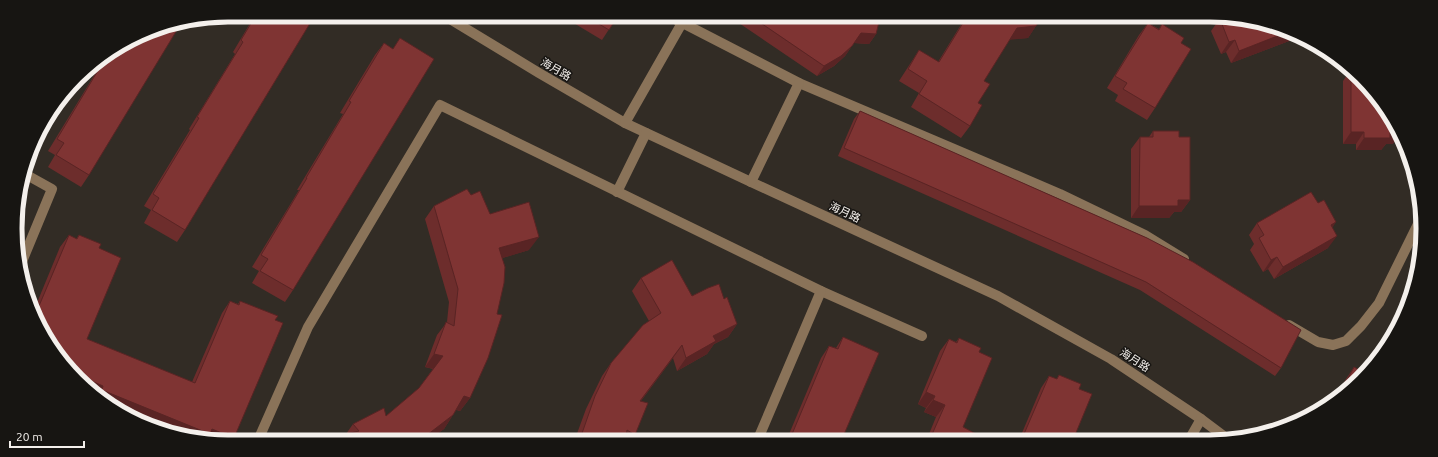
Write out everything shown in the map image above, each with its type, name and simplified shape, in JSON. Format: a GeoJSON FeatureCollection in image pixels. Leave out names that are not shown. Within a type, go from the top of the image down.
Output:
{"type":"FeatureCollection","features":[{"type":"Feature","properties":{"kind":"street","name":"海月路"},"geometry":{"type":"LineString","coordinates":[[455,22],[540,74],[625,123],[998,296],[1111,359],[1202,419],[1223,435]]}},
{"type":"Feature","properties":{"kind":"street"},"geometry":{"type":"LineString","coordinates":[[625,123],[682,23],[799,83],[1060,194],[1145,235],[1190,262]]}},
{"type":"Feature","properties":{"kind":"street"},"geometry":{"type":"LineString","coordinates":[[751,182],[799,83]]}},
{"type":"Feature","properties":{"kind":"street"},"geometry":{"type":"LineString","coordinates":[[261,435],[308,327],[440,105],[821,291],[922,336]]}},
{"type":"Feature","properties":{"kind":"street"},"geometry":{"type":"LineString","coordinates":[[617,192],[646,133]]}},
{"type":"Feature","properties":{"kind":"street"},"geometry":{"type":"LineString","coordinates":[[24,253],[52,189],[29,176]]}},
{"type":"Feature","properties":{"kind":"street"},"geometry":{"type":"LineString","coordinates":[[1279,319],[1318,342],[1333,345],[1346,341],[1361,326],[1379,303],[1416,228]]}},
{"type":"Feature","properties":{"kind":"street"},"geometry":{"type":"LineString","coordinates":[[760,435],[821,291]]}},
{"type":"Feature","properties":{"kind":"street"},"geometry":{"type":"LineString","coordinates":[[1192,435],[1202,419]]}},
{"type":"Feature","properties":{"kind":"building"},"geometry":{"type":"Polygon","coordinates":[[[252,22],[311,22],[185,230],[152,210],[159,198],[153,194],[199,118],[197,117],[243,42],[241,40],[252,22]]]}},
{"type":"Feature","properties":{"kind":"building"},"geometry":{"type":"Polygon","coordinates":[[[596,22],[614,22],[609,30],[596,22]]]}},
{"type":"Feature","properties":{"kind":"building"},"geometry":{"type":"Polygon","coordinates":[[[759,22],[879,22],[876,34],[861,33],[852,46],[841,56],[824,66],[759,22]]]}},
{"type":"Feature","properties":{"kind":"building"},"geometry":{"type":"Polygon","coordinates":[[[964,22],[1038,22],[1036,26],[1017,28],[984,81],[990,84],[978,103],[982,105],[970,126],[919,94],[927,81],[908,69],[919,50],[939,62],[964,22]]]}},
{"type":"Feature","properties":{"kind":"building"},"geometry":{"type":"Polygon","coordinates":[[[1221,22],[1250,26],[1281,35],[1239,51],[1235,40],[1229,42],[1221,22]]]}},
{"type":"Feature","properties":{"kind":"building"},"geometry":{"type":"Polygon","coordinates":[[[1148,23],[1159,30],[1162,24],[1184,38],[1181,43],[1191,49],[1155,108],[1123,89],[1127,83],[1115,76],[1148,23]]]}},
{"type":"Feature","properties":{"kind":"building"},"geometry":{"type":"Polygon","coordinates":[[[178,28],[89,175],[56,155],[64,143],[57,139],[100,67],[137,43],[178,28]]]}},
{"type":"Feature","properties":{"kind":"building"},"geometry":{"type":"Polygon","coordinates":[[[400,38],[434,59],[293,290],[260,271],[268,259],[261,255],[384,43],[393,49],[400,38]]]}},
{"type":"Feature","properties":{"kind":"building"},"geometry":{"type":"Polygon","coordinates":[[[1351,78],[1365,92],[1392,132],[1390,132],[1390,138],[1364,138],[1364,132],[1351,132],[1351,78]]]}},
{"type":"Feature","properties":{"kind":"building"},"geometry":{"type":"Polygon","coordinates":[[[860,111],[1147,238],[1193,262],[1301,330],[1281,368],[1146,282],[844,148],[860,111]]]}},
{"type":"Feature","properties":{"kind":"building"},"geometry":{"type":"Polygon","coordinates":[[[1153,131],[1179,131],[1179,137],[1190,137],[1190,200],[1178,200],[1178,206],[1139,206],[1140,137],[1153,137],[1153,131]]]}},
{"type":"Feature","properties":{"kind":"building"},"geometry":{"type":"Polygon","coordinates":[[[467,189],[471,195],[480,191],[490,214],[529,202],[539,237],[499,248],[505,267],[504,283],[497,314],[502,315],[488,358],[470,398],[464,396],[453,415],[427,435],[342,435],[359,431],[353,424],[384,408],[386,416],[419,388],[443,356],[434,354],[446,322],[454,326],[458,289],[434,206],[467,189]]]}},
{"type":"Feature","properties":{"kind":"building"},"geometry":{"type":"Polygon","coordinates":[[[1311,192],[1318,203],[1324,200],[1336,222],[1331,225],[1337,236],[1283,267],[1277,257],[1271,260],[1259,238],[1264,235],[1257,223],[1311,192]]]}},
{"type":"Feature","properties":{"kind":"building"},"geometry":{"type":"Polygon","coordinates":[[[69,235],[77,239],[79,235],[101,244],[99,248],[121,258],[87,339],[195,383],[230,301],[239,305],[240,301],[278,316],[275,320],[283,323],[235,435],[227,435],[212,429],[210,434],[102,390],[103,386],[86,379],[73,365],[57,343],[43,320],[38,308],[69,235]]]}},
{"type":"Feature","properties":{"kind":"building"},"geometry":{"type":"Polygon","coordinates":[[[672,260],[692,296],[719,284],[724,299],[727,297],[737,324],[713,336],[716,341],[686,358],[682,345],[640,401],[648,403],[635,435],[627,430],[626,435],[581,435],[595,396],[611,363],[643,325],[661,313],[641,278],[672,260]]]}},
{"type":"Feature","properties":{"kind":"building"},"geometry":{"type":"Polygon","coordinates":[[[843,337],[879,353],[844,435],[792,435],[829,346],[838,349],[843,337]]]}},
{"type":"Feature","properties":{"kind":"building"},"geometry":{"type":"Polygon","coordinates":[[[959,338],[981,348],[979,352],[992,358],[963,427],[978,435],[932,435],[945,405],[933,400],[935,396],[926,392],[949,339],[957,343],[959,338]]]}},
{"type":"Feature","properties":{"kind":"building"},"geometry":{"type":"Polygon","coordinates":[[[1354,367],[1360,370],[1356,375],[1345,385],[1354,367]]]}},
{"type":"Feature","properties":{"kind":"building"},"geometry":{"type":"Polygon","coordinates":[[[1059,375],[1081,384],[1079,389],[1092,394],[1075,435],[1024,434],[1049,376],[1057,379],[1059,375]]]}}]}
